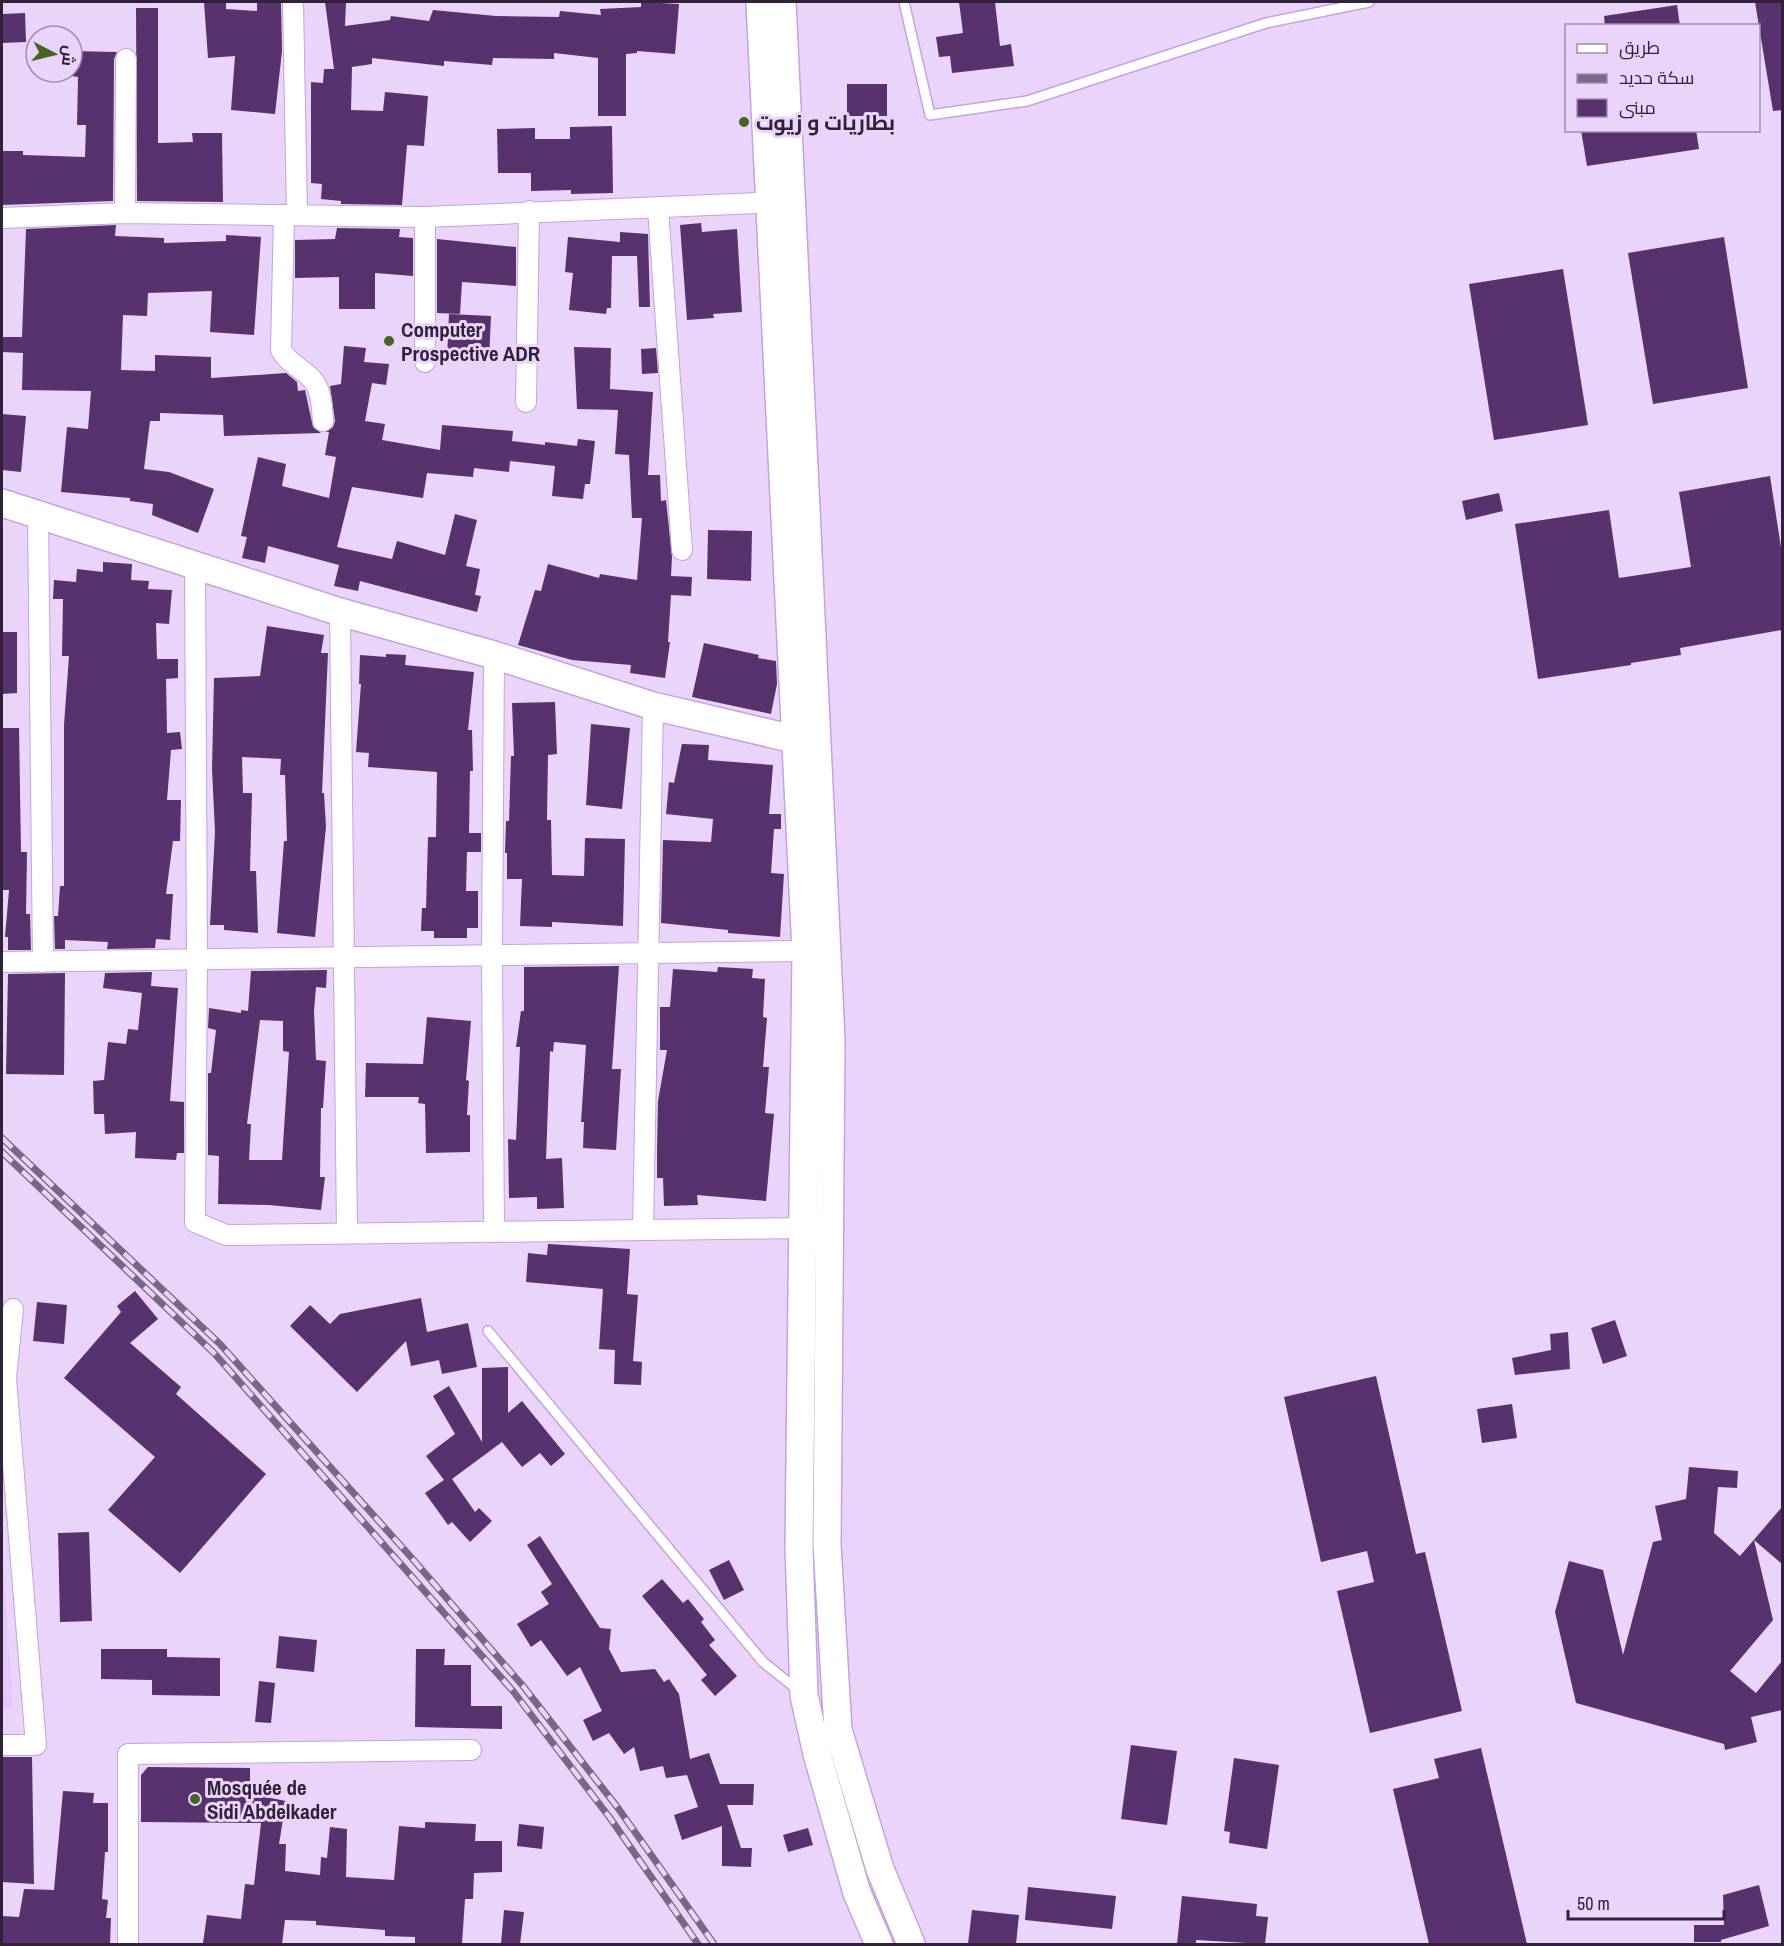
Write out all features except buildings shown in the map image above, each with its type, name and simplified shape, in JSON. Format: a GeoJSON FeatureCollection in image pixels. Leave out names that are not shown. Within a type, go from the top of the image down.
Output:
{"type":"FeatureCollection","features":[{"type":"Feature","properties":{"kind":"main road"},"geometry":{"type":"LineString","coordinates":[[760,2],[780,202],[806,742],[831,1040],[816,1228],[799,1547],[804,1695],[817,1754],[857,1893],[879,1944]]}},
{"type":"Feature","properties":{"kind":"main road"},"geometry":{"type":"LineString","coordinates":[[780,202],[782,2]]}},
{"type":"Feature","properties":{"kind":"main road"},"geometry":{"type":"LineString","coordinates":[[2,503],[195,563],[340,612],[494,656],[653,706],[806,742]]}},
{"type":"Feature","properties":{"kind":"main road"},"geometry":{"type":"LineString","coordinates":[[806,742],[806,951],[827,1545],[838,1730],[880,1869],[911,1944]]}},
{"type":"Feature","properties":{"kind":"street"},"geometry":{"type":"LineString","coordinates":[[294,2],[290,215],[281,350],[284,356],[314,381],[319,392],[323,421]]}},
{"type":"Feature","properties":{"kind":"street"},"geometry":{"type":"LineString","coordinates":[[126,59],[126,213]]}},
{"type":"Feature","properties":{"kind":"street"},"geometry":{"type":"LineString","coordinates":[[2,218],[126,213],[425,217],[780,202]]}},
{"type":"Feature","properties":{"kind":"street"},"geometry":{"type":"LineString","coordinates":[[658,208],[682,550]]}},
{"type":"Feature","properties":{"kind":"street"},"geometry":{"type":"LineString","coordinates":[[526,402],[529,212]]}},
{"type":"Feature","properties":{"kind":"street"},"geometry":{"type":"LineString","coordinates":[[425,217],[425,362]]}},
{"type":"Feature","properties":{"kind":"street"},"geometry":{"type":"LineString","coordinates":[[38,513],[43,962]]}},
{"type":"Feature","properties":{"kind":"street"},"geometry":{"type":"LineString","coordinates":[[195,563],[197,959],[195,1222],[226,1235],[816,1228]]}},
{"type":"Feature","properties":{"kind":"street"},"geometry":{"type":"LineString","coordinates":[[340,612],[346,958],[347,1233]]}},
{"type":"Feature","properties":{"kind":"street"},"geometry":{"type":"LineString","coordinates":[[494,656],[492,956],[494,1232]]}},
{"type":"Feature","properties":{"kind":"street"},"geometry":{"type":"LineString","coordinates":[[643,1230],[653,706]]}},
{"type":"Feature","properties":{"kind":"street"},"geometry":{"type":"LineString","coordinates":[[2,962],[806,951]]}},
{"type":"Feature","properties":{"kind":"street"},"geometry":{"type":"LineString","coordinates":[[2,1745],[36,1745],[6,1378],[13,1310]]}},
{"type":"Feature","properties":{"kind":"street"},"geometry":{"type":"LineString","coordinates":[[128,1944],[128,1754],[471,1750]]}},
{"type":"Feature","properties":{"kind":"lane"},"geometry":{"type":"LineString","coordinates":[[904,2],[930,116],[1027,101],[1266,23],[1368,2]]}},
{"type":"Feature","properties":{"kind":"lane"},"geometry":{"type":"LineString","coordinates":[[488,1331],[763,1662],[804,1695]]}},
{"type":"Feature","properties":{"kind":"shaded area"},"geometry":{"type":"Polygon","coordinates":[[[2,1546],[13,1708],[2,1708],[2,1546]]]}},
{"type":"Feature","properties":{"kind":"railway"},"geometry":{"type":"LineString","coordinates":[[2,1138],[220,1344],[410,1556],[523,1686],[618,1808],[714,1944]]}},
{"type":"Feature","properties":{"kind":"railway"},"geometry":{"type":"LineString","coordinates":[[2,1152],[214,1353],[513,1691],[610,1818],[698,1944]]}},
{"type":"Feature","properties":{"kind":"place","name":"بطاريات و زيوت"},"geometry":{"type":"Point","coordinates":[744,122]}},
{"type":"Feature","properties":{"kind":"place","name":"Computer Prospective ADR"},"geometry":{"type":"Point","coordinates":[389,341]}},
{"type":"Feature","properties":{"kind":"place","name":"Mosquée de Sidi Abdelkader"},"geometry":{"type":"Point","coordinates":[195,1799]}}]}
